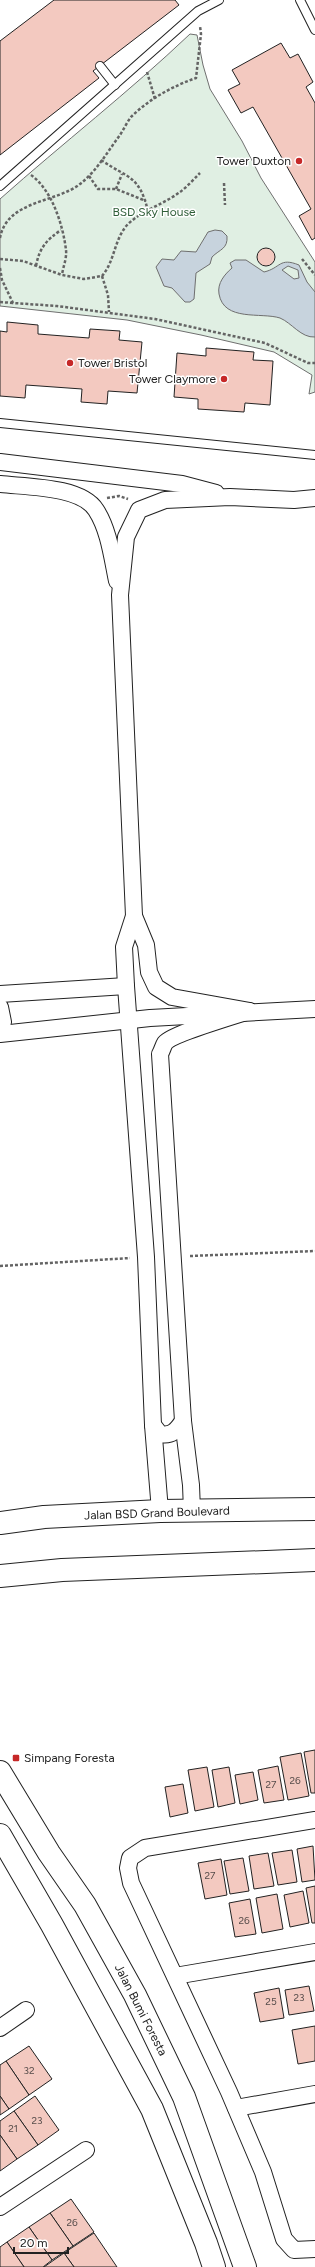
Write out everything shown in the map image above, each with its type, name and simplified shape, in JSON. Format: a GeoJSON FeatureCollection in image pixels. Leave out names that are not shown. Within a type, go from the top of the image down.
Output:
{"type":"FeatureCollection","features":[{"type":"Feature","properties":{"kind":"main road","name":"Jalan BSD Grand Boulevard"},"geometry":{"type":"LineString","coordinates":[[0,1523],[44,1517],[160,1511],[315,1509]]}},
{"type":"Feature","properties":{"kind":"main road"},"geometry":{"type":"LineString","coordinates":[[2,1577],[62,1570],[315,1560]]}},
{"type":"Feature","properties":{"kind":"main road","name":"Jalan Bumi Foresta"},"geometry":{"type":"LineString","coordinates":[[0,1772],[49,1852],[85,1905],[135,1995],[184,2097],[246,2267]]}},
{"type":"Feature","properties":{"kind":"main road"},"geometry":{"type":"LineString","coordinates":[[0,1835],[52,1925],[152,2109],[206,2243],[214,2267]]}},
{"type":"Feature","properties":{"kind":"street"},"geometry":{"type":"LineString","coordinates":[[0,462],[182,484],[230,497]]}},
{"type":"Feature","properties":{"kind":"street"},"geometry":{"type":"LineString","coordinates":[[63,491],[65,471]]}},
{"type":"Feature","properties":{"kind":"street"},"geometry":{"type":"LineString","coordinates":[[0,484],[63,491],[84,498],[95,508],[108,537],[120,595]]}},
{"type":"Feature","properties":{"kind":"street"},"geometry":{"type":"LineString","coordinates":[[250,1011],[172,997],[156,987],[149,972],[146,945],[134,916],[120,595],[126,538],[139,510],[165,500],[230,497],[294,500],[315,498]]}},
{"type":"Feature","properties":{"kind":"street"},"geometry":{"type":"LineString","coordinates":[[134,916],[124,947],[146,1257],[153,1425],[160,1511]]}},
{"type":"Feature","properties":{"kind":"street"},"geometry":{"type":"LineString","coordinates":[[0,994],[126,986]]}},
{"type":"Feature","properties":{"kind":"street"},"geometry":{"type":"LineString","coordinates":[[0,1007],[3,1022],[0,1025]]}},
{"type":"Feature","properties":{"kind":"street"},"geometry":{"type":"LineString","coordinates":[[0,1034],[129,1020],[250,1011],[315,1009]]}},
{"type":"Feature","properties":{"kind":"street"},"geometry":{"type":"LineString","coordinates":[[192,1511],[191,1485],[183,1421],[160,1054],[166,1042],[179,1033],[197,1029],[250,1011]]}},
{"type":"Feature","properties":{"kind":"street"},"geometry":{"type":"LineString","coordinates":[[153,1425],[160,1434],[167,1435],[174,1432],[183,1421]]}},
{"type":"Feature","properties":{"kind":"street"},"geometry":{"type":"LineString","coordinates":[[315,1820],[145,1848],[130,1858],[128,1868],[131,1883],[236,2108],[263,2172],[284,2239],[294,2250],[315,2249]]}},
{"type":"Feature","properties":{"kind":"street"},"geometry":{"type":"LineString","coordinates":[[174,1976],[315,1952]]}},
{"type":"Feature","properties":{"kind":"street"},"geometry":{"type":"LineString","coordinates":[[0,2028],[26,2010]]}},
{"type":"Feature","properties":{"kind":"street"},"geometry":{"type":"LineString","coordinates":[[236,2108],[315,2094]]}},
{"type":"Feature","properties":{"kind":"street"},"geometry":{"type":"LineString","coordinates":[[0,2207],[86,2150]]}},
{"type":"Feature","properties":{"kind":"lane"},"geometry":{"type":"LineString","coordinates":[[0,186],[198,11],[219,0]]}},
{"type":"Feature","properties":{"kind":"lane"},"geometry":{"type":"LineString","coordinates":[[300,0],[315,30]]}},
{"type":"Feature","properties":{"kind":"lane"},"geometry":{"type":"LineString","coordinates":[[100,66],[116,85]]}},
{"type":"Feature","properties":{"kind":"lane"},"geometry":{"type":"LineString","coordinates":[[0,422],[315,455]]}},
{"type":"Feature","properties":{"kind":"path"},"geometry":{"type":"LineString","coordinates":[[0,238],[7,221],[29,205],[71,190],[89,176],[130,118],[177,84],[196,78],[201,34],[198,11]]}},
{"type":"Feature","properties":{"kind":"path"},"geometry":{"type":"LineString","coordinates":[[143,60],[155,99]]}},
{"type":"Feature","properties":{"kind":"path"},"geometry":{"type":"LineString","coordinates":[[101,160],[122,174],[136,181],[143,191],[148,211]]}},
{"type":"Feature","properties":{"kind":"path"},"geometry":{"type":"LineString","coordinates":[[20,168],[37,180],[49,197],[61,230],[66,252],[62,275]]}},
{"type":"Feature","properties":{"kind":"path"},"geometry":{"type":"LineString","coordinates":[[0,259],[23,261],[62,275],[84,279],[102,276],[111,262],[121,234],[128,225],[180,192],[200,173]]}},
{"type":"Feature","properties":{"kind":"path"},"geometry":{"type":"LineString","coordinates":[[116,189],[122,174]]}},
{"type":"Feature","properties":{"kind":"path"},"geometry":{"type":"LineString","coordinates":[[89,176],[98,189],[116,189],[146,201]]}},
{"type":"Feature","properties":{"kind":"path"},"geometry":{"type":"LineString","coordinates":[[224,183],[225,205]]}},
{"type":"Feature","properties":{"kind":"path"},"geometry":{"type":"LineString","coordinates":[[36,266],[38,252],[49,238],[61,230]]}},
{"type":"Feature","properties":{"kind":"path"},"geometry":{"type":"LineString","coordinates":[[302,259],[315,275]]}},
{"type":"Feature","properties":{"kind":"path"},"geometry":{"type":"LineString","coordinates":[[0,268],[2,280],[13,303]]}},
{"type":"Feature","properties":{"kind":"path"},"geometry":{"type":"LineString","coordinates":[[102,276],[108,295],[109,312]]}},
{"type":"Feature","properties":{"kind":"path"},"geometry":{"type":"LineString","coordinates":[[0,302],[109,312],[155,319],[265,343],[308,363],[315,363]]}},
{"type":"Feature","properties":{"kind":"path"},"geometry":{"type":"LineString","coordinates":[[103,500],[118,496],[128,499],[134,504]]}},
{"type":"Feature","properties":{"kind":"path"},"geometry":{"type":"LineString","coordinates":[[173,1256],[315,1250]]}},
{"type":"Feature","properties":{"kind":"path"},"geometry":{"type":"LineString","coordinates":[[0,1266],[146,1257]]}},
{"type":"Feature","properties":{"kind":"green space","name":"BSD Sky House"},"geometry":{"type":"Polygon","coordinates":[[[190,34],[197,35],[210,89],[242,141],[261,178],[315,262],[315,392],[309,394],[312,375],[274,352],[127,320],[0,306],[0,199],[190,34]]]}},
{"type":"Feature","properties":{"kind":"shaded area"},"geometry":{"type":"Polygon","coordinates":[[[215,230],[222,231],[227,236],[226,244],[212,257],[210,264],[196,273],[194,299],[190,302],[185,302],[172,288],[164,286],[156,267],[162,259],[174,260],[181,251],[196,252],[208,232],[215,230]]]}},
{"type":"Feature","properties":{"kind":"shaded area"},"geometry":{"type":"Polygon","coordinates":[[[235,260],[246,260],[264,272],[287,262],[299,265],[307,282],[315,292],[315,337],[310,337],[301,333],[280,318],[244,314],[228,309],[222,303],[219,294],[219,286],[222,279],[232,268],[230,263],[235,260]],[[288,266],[282,270],[294,279],[299,278],[298,270],[288,266]]]}},
{"type":"Feature","properties":{"kind":"building"},"geometry":{"type":"Polygon","coordinates":[[[54,0],[175,0],[179,5],[93,71],[99,78],[0,155],[0,41],[54,0]]]}},
{"type":"Feature","properties":{"kind":"building","name":"Tower Duxton"},"geometry":{"type":"Polygon","coordinates":[[[281,43],[290,58],[298,54],[313,82],[306,87],[315,103],[315,238],[312,240],[299,216],[311,209],[253,107],[241,113],[228,90],[240,84],[232,70],[281,43]]]}},
{"type":"Feature","properties":{"kind":"building"},"geometry":{"type":"Polygon","coordinates":[[[266,248],[272,251],[275,257],[272,263],[266,266],[260,263],[257,257],[260,251],[266,248]]]}},
{"type":"Feature","properties":{"kind":"building","name":"Tower Bristol"},"geometry":{"type":"Polygon","coordinates":[[[7,322],[38,325],[38,334],[89,338],[90,329],[120,331],[119,340],[142,342],[137,393],[108,391],[107,404],[81,402],[82,389],[26,385],[25,398],[0,396],[0,331],[7,332],[7,322]]]}},
{"type":"Feature","properties":{"kind":"building","name":"Tower Claymore"},"geometry":{"type":"Polygon","coordinates":[[[206,348],[254,352],[253,360],[273,361],[270,405],[245,403],[244,412],[198,409],[198,399],[174,397],[177,353],[206,356],[206,348]]]}},
{"type":"Feature","properties":{"kind":"building"},"geometry":{"type":"Polygon","coordinates":[[[315,1750],[315,1793],[311,1793],[304,1752],[315,1750]]]}},
{"type":"Feature","properties":{"kind":"building"},"geometry":{"type":"Polygon","coordinates":[[[301,1753],[309,1796],[288,1800],[280,1757],[301,1753]]]}},
{"type":"Feature","properties":{"kind":"building"},"geometry":{"type":"Polygon","coordinates":[[[278,1766],[284,1800],[264,1803],[258,1770],[278,1766]]]}},
{"type":"Feature","properties":{"kind":"building"},"geometry":{"type":"Polygon","coordinates":[[[207,1767],[214,1807],[195,1811],[188,1770],[207,1767]]]}},
{"type":"Feature","properties":{"kind":"building"},"geometry":{"type":"Polygon","coordinates":[[[229,1767],[235,1803],[218,1807],[212,1770],[229,1767]]]}},
{"type":"Feature","properties":{"kind":"building"},"geometry":{"type":"Polygon","coordinates":[[[253,1772],[258,1800],[240,1804],[235,1775],[253,1772]]]}},
{"type":"Feature","properties":{"kind":"building"},"geometry":{"type":"Polygon","coordinates":[[[183,1784],[188,1813],[170,1817],[165,1787],[183,1784]]]}},
{"type":"Feature","properties":{"kind":"building"},"geometry":{"type":"Polygon","coordinates":[[[313,1846],[315,1880],[302,1882],[297,1849],[313,1846]]]}},
{"type":"Feature","properties":{"kind":"building"},"geometry":{"type":"Polygon","coordinates":[[[292,1850],[297,1882],[278,1885],[272,1853],[292,1850]]]}},
{"type":"Feature","properties":{"kind":"building"},"geometry":{"type":"Polygon","coordinates":[[[268,1853],[274,1886],[254,1889],[249,1856],[268,1853]]]}},
{"type":"Feature","properties":{"kind":"building"},"geometry":{"type":"Polygon","coordinates":[[[243,1858],[249,1891],[230,1894],[224,1861],[243,1858]]]}},
{"type":"Feature","properties":{"kind":"building"},"geometry":{"type":"Polygon","coordinates":[[[221,1859],[227,1895],[205,1899],[198,1863],[221,1859]]]}},
{"type":"Feature","properties":{"kind":"building"},"geometry":{"type":"Polygon","coordinates":[[[315,1886],[315,1923],[312,1923],[306,1888],[315,1886]]]}},
{"type":"Feature","properties":{"kind":"building"},"geometry":{"type":"Polygon","coordinates":[[[303,1891],[309,1923],[290,1927],[284,1895],[303,1891]]]}},
{"type":"Feature","properties":{"kind":"building"},"geometry":{"type":"Polygon","coordinates":[[[277,1894],[283,1929],[262,1933],[256,1898],[277,1894]]]}},
{"type":"Feature","properties":{"kind":"building"},"geometry":{"type":"Polygon","coordinates":[[[250,1899],[256,1934],[235,1937],[229,1903],[250,1899]]]}},
{"type":"Feature","properties":{"kind":"building"},"geometry":{"type":"Polygon","coordinates":[[[309,1986],[314,2011],[289,2015],[285,1990],[309,1986]]]}},
{"type":"Feature","properties":{"kind":"building"},"geometry":{"type":"Polygon","coordinates":[[[279,1988],[284,2018],[260,2022],[254,1993],[279,1988]]]}},
{"type":"Feature","properties":{"kind":"building"},"geometry":{"type":"Polygon","coordinates":[[[315,2026],[315,2061],[298,2064],[292,2030],[315,2026]]]}},
{"type":"Feature","properties":{"kind":"building"},"geometry":{"type":"Polygon","coordinates":[[[29,2046],[52,2079],[29,2095],[6,2061],[29,2046]]]}},
{"type":"Feature","properties":{"kind":"building"},"geometry":{"type":"Polygon","coordinates":[[[6,2061],[29,2095],[9,2109],[0,2096],[0,2065],[6,2061]]]}},
{"type":"Feature","properties":{"kind":"building"},"geometry":{"type":"Polygon","coordinates":[[[0,2096],[9,2109],[0,2115],[0,2096]]]}},
{"type":"Feature","properties":{"kind":"building"},"geometry":{"type":"Polygon","coordinates":[[[35,2096],[59,2130],[38,2145],[14,2111],[35,2096]]]}},
{"type":"Feature","properties":{"kind":"building"},"geometry":{"type":"Polygon","coordinates":[[[14,2111],[38,2145],[17,2159],[0,2135],[0,2121],[14,2111]]]}},
{"type":"Feature","properties":{"kind":"building"},"geometry":{"type":"Polygon","coordinates":[[[0,2135],[17,2159],[0,2171],[0,2135]]]}},
{"type":"Feature","properties":{"kind":"building"},"geometry":{"type":"Polygon","coordinates":[[[71,2199],[94,2232],[73,2246],[50,2213],[71,2199]]]}},
{"type":"Feature","properties":{"kind":"building"},"geometry":{"type":"Polygon","coordinates":[[[50,2213],[73,2246],[52,2260],[29,2227],[50,2213]]]}},
{"type":"Feature","properties":{"kind":"building"},"geometry":{"type":"Polygon","coordinates":[[[29,2227],[52,2260],[43,2267],[24,2267],[7,2242],[29,2227]]]}},
{"type":"Feature","properties":{"kind":"building"},"geometry":{"type":"Polygon","coordinates":[[[94,2233],[117,2267],[74,2267],[64,2253],[94,2233]]]}},
{"type":"Feature","properties":{"kind":"building"},"geometry":{"type":"Polygon","coordinates":[[[7,2242],[24,2267],[0,2267],[0,2247],[7,2242]]]}},
{"type":"Feature","properties":{"kind":"building"},"geometry":{"type":"Polygon","coordinates":[[[64,2253],[74,2267],[44,2267],[64,2253]]]}},
{"type":"Feature","properties":{"kind":"place","name":"Tower Duxton"},"geometry":{"type":"Point","coordinates":[299,161]}},
{"type":"Feature","properties":{"kind":"place","name":"Tower Bristol"},"geometry":{"type":"Point","coordinates":[70,363]}},
{"type":"Feature","properties":{"kind":"place","name":"Tower Claymore"},"geometry":{"type":"Point","coordinates":[224,379]}},
{"type":"Feature","properties":{"kind":"place","name":"Simpang Foresta"},"geometry":{"type":"Point","coordinates":[16,1758]}}]}
